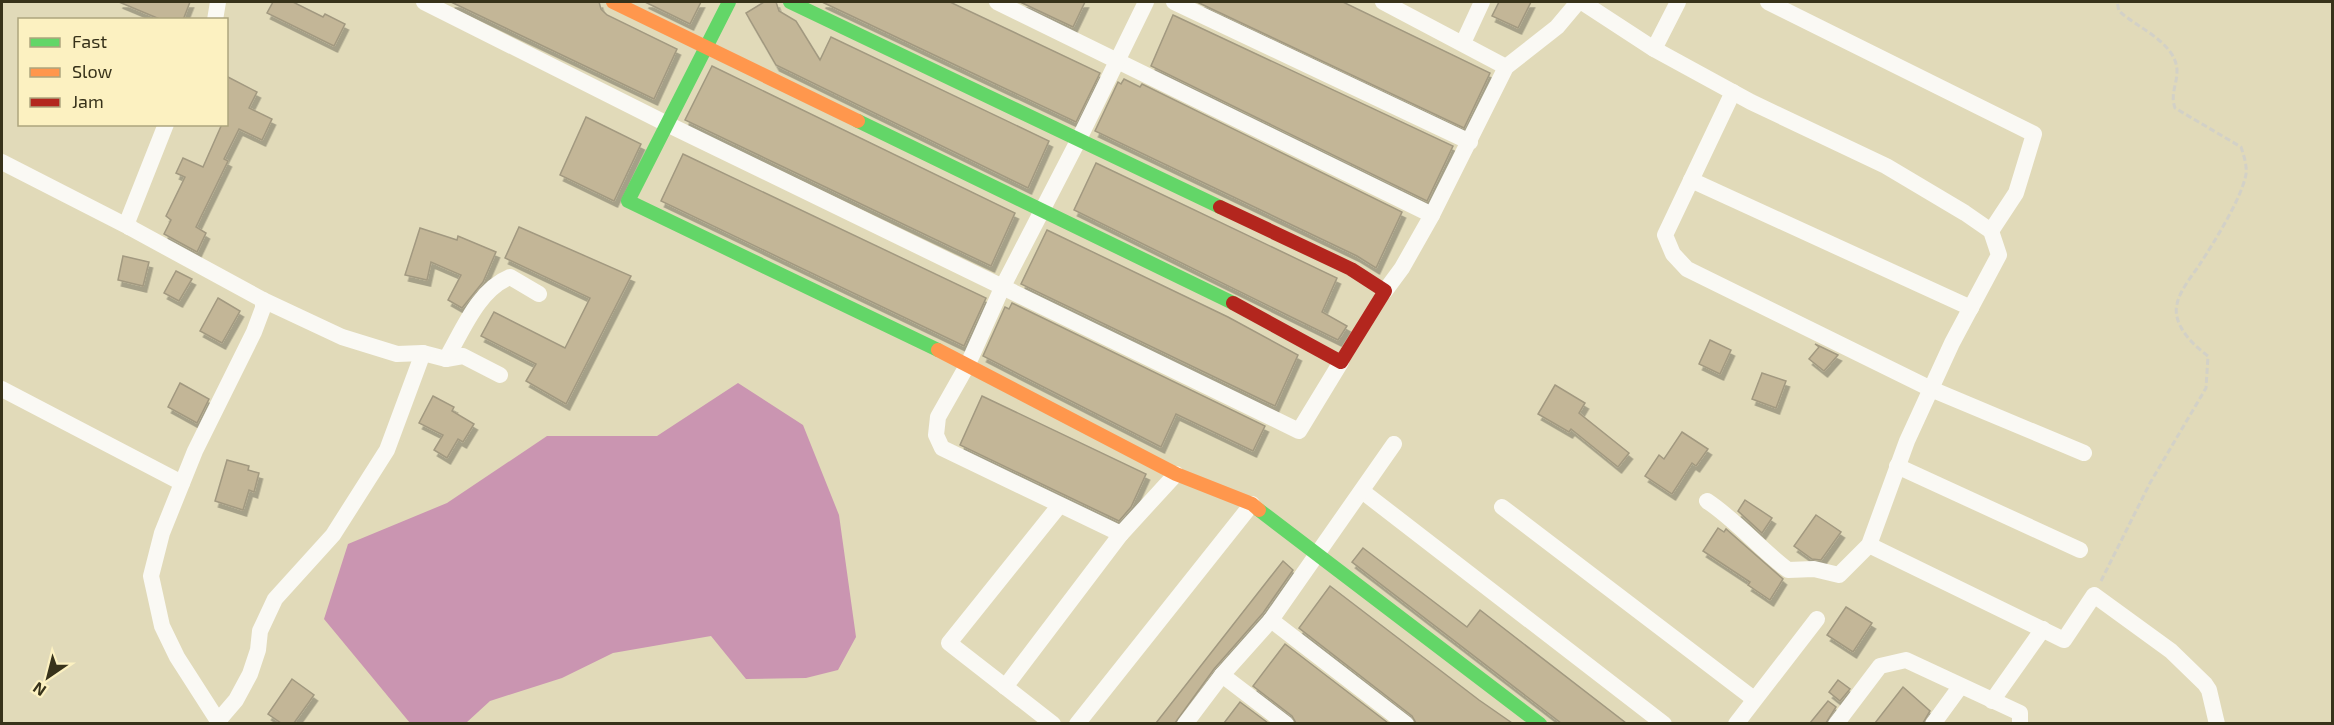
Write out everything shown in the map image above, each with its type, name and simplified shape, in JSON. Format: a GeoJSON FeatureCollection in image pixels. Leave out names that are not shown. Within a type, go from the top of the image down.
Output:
{"type":"FeatureCollection","features":[{"type":"Feature","properties":{"kind":"street"},"geometry":{"type":"LineString","coordinates":[[215,18],[218,2]]}},
{"type":"Feature","properties":{"kind":"street"},"geometry":{"type":"LineString","coordinates":[[424,2],[667,124],[1299,431],[1385,291],[1402,268],[1470,142],[1506,67],[1557,27],[1580,2],[1654,50],[1733,92],[1886,166],[1991,231],[1999,255],[1931,389],[1897,466],[1869,545],[1839,575],[1814,569],[1792,572],[1752,541],[1724,512],[1707,501]]}},
{"type":"Feature","properties":{"kind":"street"},"geometry":{"type":"LineString","coordinates":[[613,2],[1041,212],[1236,304],[1341,362]]}},
{"type":"Feature","properties":{"kind":"street"},"geometry":{"type":"LineString","coordinates":[[729,2],[628,201],[968,364],[1176,474],[1252,504],[1316,556],[1540,723]]}},
{"type":"Feature","properties":{"kind":"street"},"geometry":{"type":"LineString","coordinates":[[790,2],[1351,269],[1385,291]]}},
{"type":"Feature","properties":{"kind":"street"},"geometry":{"type":"LineString","coordinates":[[997,2],[1432,215]]}},
{"type":"Feature","properties":{"kind":"street"},"geometry":{"type":"LineString","coordinates":[[1121,534],[942,448],[936,435],[938,417],[968,364],[1002,288],[1146,2]]}},
{"type":"Feature","properties":{"kind":"street"},"geometry":{"type":"LineString","coordinates":[[1173,2],[1470,142]]}},
{"type":"Feature","properties":{"kind":"street"},"geometry":{"type":"LineString","coordinates":[[1383,2],[1506,67]]}},
{"type":"Feature","properties":{"kind":"street"},"geometry":{"type":"LineString","coordinates":[[1463,43],[1482,2]]}},
{"type":"Feature","properties":{"kind":"street"},"geometry":{"type":"LineString","coordinates":[[1654,50],[1678,2]]}},
{"type":"Feature","properties":{"kind":"street"},"geometry":{"type":"LineString","coordinates":[[1768,2],[2034,134],[2016,193],[1991,231]]}},
{"type":"Feature","properties":{"kind":"street"},"geometry":{"type":"LineString","coordinates":[[1733,92],[1665,235],[1673,254],[1687,269],[1931,389],[2084,453]]}},
{"type":"Feature","properties":{"kind":"street"},"geometry":{"type":"LineString","coordinates":[[129,227],[128,220],[165,126]]}},
{"type":"Feature","properties":{"kind":"street"},"geometry":{"type":"LineString","coordinates":[[2,162],[129,227],[263,300],[342,337],[397,354],[423,353],[446,358],[463,356],[500,375]]}},
{"type":"Feature","properties":{"kind":"street"},"geometry":{"type":"LineString","coordinates":[[1691,180],[1971,308]]}},
{"type":"Feature","properties":{"kind":"street"},"geometry":{"type":"LineString","coordinates":[[446,358],[485,293],[500,281],[510,277],[539,294]]}},
{"type":"Feature","properties":{"kind":"street"},"geometry":{"type":"LineString","coordinates":[[263,300],[263,308],[254,332],[182,483],[156,553],[150,576],[162,626],[177,657],[219,722],[236,700],[250,674],[258,650],[261,631],[274,599],[333,535],[387,450],[423,353]]}},
{"type":"Feature","properties":{"kind":"street"},"geometry":{"type":"LineString","coordinates":[[2,389],[182,483]]}},
{"type":"Feature","properties":{"kind":"street"},"geometry":{"type":"LineString","coordinates":[[1185,723],[1221,675],[1271,620],[1394,444]]}},
{"type":"Feature","properties":{"kind":"street"},"geometry":{"type":"LineString","coordinates":[[1897,466],[2080,550]]}},
{"type":"Feature","properties":{"kind":"street"},"geometry":{"type":"LineString","coordinates":[[1005,687],[1121,534],[1176,474]]}},
{"type":"Feature","properties":{"kind":"street"},"geometry":{"type":"LineString","coordinates":[[1362,491],[1664,723]]}},
{"type":"Feature","properties":{"kind":"street"},"geometry":{"type":"LineString","coordinates":[[1077,723],[1252,504]]}},
{"type":"Feature","properties":{"kind":"street"},"geometry":{"type":"LineString","coordinates":[[1053,723],[949,643],[1059,506]]}},
{"type":"Feature","properties":{"kind":"street"},"geometry":{"type":"LineString","coordinates":[[1502,507],[1754,699]]}},
{"type":"Feature","properties":{"kind":"street"},"geometry":{"type":"LineString","coordinates":[[1869,545],[2064,640],[2094,595],[2171,651],[2205,684],[2209,690],[2217,723]]}},
{"type":"Feature","properties":{"kind":"street"},"geometry":{"type":"LineString","coordinates":[[1736,723],[1817,619]]}},
{"type":"Feature","properties":{"kind":"street"},"geometry":{"type":"LineString","coordinates":[[1271,620],[1406,723]]}},
{"type":"Feature","properties":{"kind":"street"},"geometry":{"type":"LineString","coordinates":[[1992,701],[2043,629]]}},
{"type":"Feature","properties":{"kind":"street"},"geometry":{"type":"LineString","coordinates":[[1836,723],[1880,666],[1906,660],[2020,713],[2020,723]]}},
{"type":"Feature","properties":{"kind":"street"},"geometry":{"type":"LineString","coordinates":[[1221,675],[1286,723]]}},
{"type":"Feature","properties":{"kind":"street"},"geometry":{"type":"LineString","coordinates":[[1933,723],[1960,687]]}},
{"type":"Feature","properties":{"kind":"path"},"geometry":{"type":"LineString","coordinates":[[2094,595],[2150,483],[2206,388],[2208,356],[2194,346],[2187,336],[2178,320],[2176,305],[2181,293],[2213,244],[2246,175],[2245,157],[2241,147],[2175,108],[2171,99],[2177,72],[2175,60],[2167,49],[2119,11],[2116,2]]}},
{"type":"Feature","properties":{"kind":"shaded area"},"geometry":{"type":"Polygon","coordinates":[[[738,383],[803,425],[839,515],[856,637],[838,670],[806,678],[746,679],[711,636],[613,653],[562,678],[490,701],[466,723],[410,723],[324,619],[348,544],[447,503],[547,436],[657,436],[738,383]]]}},
{"type":"Feature","properties":{"kind":"building"},"geometry":{"type":"Polygon","coordinates":[[[119,2],[190,2],[184,18],[157,18],[119,2]]]}},
{"type":"Feature","properties":{"kind":"building"},"geometry":{"type":"Polygon","coordinates":[[[273,2],[293,2],[323,17],[325,14],[345,24],[334,46],[267,13],[273,2]]]}},
{"type":"Feature","properties":{"kind":"building"},"geometry":{"type":"Polygon","coordinates":[[[451,2],[599,2],[601,9],[607,15],[677,49],[654,99],[451,2]]]}},
{"type":"Feature","properties":{"kind":"building"},"geometry":{"type":"Polygon","coordinates":[[[645,2],[701,2],[690,24],[645,2]]]}},
{"type":"Feature","properties":{"kind":"building"},"geometry":{"type":"Polygon","coordinates":[[[764,2],[776,2],[779,11],[796,21],[820,60],[831,37],[1049,141],[1028,188],[776,65],[746,13],[764,2]]]}},
{"type":"Feature","properties":{"kind":"building"},"geometry":{"type":"Polygon","coordinates":[[[822,2],[950,2],[1100,73],[1076,122],[822,2]]]}},
{"type":"Feature","properties":{"kind":"building"},"geometry":{"type":"Polygon","coordinates":[[[1020,2],[1085,2],[1073,27],[1020,2]]]}},
{"type":"Feature","properties":{"kind":"building"},"geometry":{"type":"Polygon","coordinates":[[[1197,2],[1343,2],[1490,73],[1464,128],[1197,2]]]}},
{"type":"Feature","properties":{"kind":"building"},"geometry":{"type":"Polygon","coordinates":[[[1499,2],[1531,2],[1518,28],[1492,16],[1499,2]]]}},
{"type":"Feature","properties":{"kind":"building"},"geometry":{"type":"Polygon","coordinates":[[[1173,15],[1453,146],[1427,201],[1151,66],[1173,15]]]}},
{"type":"Feature","properties":{"kind":"building"},"geometry":{"type":"Polygon","coordinates":[[[712,66],[1015,213],[991,266],[685,120],[712,66]]]}},
{"type":"Feature","properties":{"kind":"building"},"geometry":{"type":"Polygon","coordinates":[[[228,77],[257,92],[249,108],[272,119],[262,140],[239,129],[224,159],[228,161],[196,227],[206,233],[197,252],[164,234],[171,220],[166,216],[185,177],[176,173],[183,158],[203,167],[221,126],[228,126],[228,77]]]}},
{"type":"Feature","properties":{"kind":"building"},"geometry":{"type":"Polygon","coordinates":[[[1124,79],[1140,87],[1142,84],[1402,212],[1376,268],[1357,256],[1095,131],[1118,82],[1121,84],[1124,79]]]}},
{"type":"Feature","properties":{"kind":"building"},"geometry":{"type":"Polygon","coordinates":[[[586,117],[641,144],[614,201],[560,175],[586,117]]]}},
{"type":"Feature","properties":{"kind":"building"},"geometry":{"type":"Polygon","coordinates":[[[683,154],[986,298],[964,346],[661,201],[683,154]]]}},
{"type":"Feature","properties":{"kind":"building"},"geometry":{"type":"Polygon","coordinates":[[[1096,163],[1337,278],[1322,312],[1347,326],[1338,340],[1074,210],[1096,163]]]}},
{"type":"Feature","properties":{"kind":"building"},"geometry":{"type":"Polygon","coordinates":[[[519,227],[631,276],[566,404],[526,381],[536,364],[481,336],[494,312],[565,348],[590,298],[505,258],[519,227]]]}},
{"type":"Feature","properties":{"kind":"building"},"geometry":{"type":"Polygon","coordinates":[[[420,228],[457,240],[458,236],[496,252],[483,282],[462,308],[448,300],[461,275],[431,262],[427,280],[405,275],[420,228]]]}},
{"type":"Feature","properties":{"kind":"building"},"geometry":{"type":"Polygon","coordinates":[[[1047,230],[1228,317],[1298,355],[1275,406],[1021,284],[1047,230]]]}},
{"type":"Feature","properties":{"kind":"building"},"geometry":{"type":"Polygon","coordinates":[[[123,256],[149,262],[143,286],[118,280],[123,256]]]}},
{"type":"Feature","properties":{"kind":"building"},"geometry":{"type":"Polygon","coordinates":[[[176,271],[192,279],[179,301],[164,293],[176,271]]]}},
{"type":"Feature","properties":{"kind":"building"},"geometry":{"type":"Polygon","coordinates":[[[218,298],[240,311],[222,343],[200,331],[218,298]]]}},
{"type":"Feature","properties":{"kind":"building"},"geometry":{"type":"Polygon","coordinates":[[[1012,303],[1265,426],[1253,451],[1176,414],[1161,447],[983,356],[1005,307],[1009,309],[1012,303]]]}},
{"type":"Feature","properties":{"kind":"building"},"geometry":{"type":"Polygon","coordinates":[[[1710,340],[1731,350],[1720,374],[1699,364],[1710,340]]]}},
{"type":"Feature","properties":{"kind":"building"},"geometry":{"type":"Polygon","coordinates":[[[1815,344],[1838,355],[1824,371],[1809,359],[1819,347],[1815,344]]]}},
{"type":"Feature","properties":{"kind":"building"},"geometry":{"type":"Polygon","coordinates":[[[1762,373],[1786,381],[1776,408],[1752,399],[1762,373]]]}},
{"type":"Feature","properties":{"kind":"building"},"geometry":{"type":"Polygon","coordinates":[[[180,383],[209,399],[197,423],[168,407],[180,383]]]}},
{"type":"Feature","properties":{"kind":"building"},"geometry":{"type":"Polygon","coordinates":[[[1555,385],[1585,403],[1579,413],[1629,453],[1618,467],[1571,429],[1569,432],[1538,414],[1555,385]]]}},
{"type":"Feature","properties":{"kind":"building"},"geometry":{"type":"Polygon","coordinates":[[[433,396],[454,407],[452,411],[474,424],[463,442],[458,439],[447,458],[434,450],[443,435],[419,423],[433,396]]]}},
{"type":"Feature","properties":{"kind":"building"},"geometry":{"type":"Polygon","coordinates":[[[982,396],[1146,474],[1131,507],[1119,521],[960,445],[982,396]]]}},
{"type":"Feature","properties":{"kind":"building"},"geometry":{"type":"Polygon","coordinates":[[[1682,432],[1708,449],[1696,466],[1692,463],[1672,494],[1645,476],[1659,455],[1664,459],[1682,432]]]}},
{"type":"Feature","properties":{"kind":"building"},"geometry":{"type":"Polygon","coordinates":[[[227,460],[249,466],[248,470],[259,473],[254,492],[249,490],[243,510],[215,501],[227,460]]]}},
{"type":"Feature","properties":{"kind":"building"},"geometry":{"type":"Polygon","coordinates":[[[1745,500],[1772,518],[1762,533],[1738,511],[1745,500]]]}},
{"type":"Feature","properties":{"kind":"building"},"geometry":{"type":"Polygon","coordinates":[[[1816,515],[1841,532],[1821,560],[1812,559],[1794,546],[1816,515]]]}},
{"type":"Feature","properties":{"kind":"building"},"geometry":{"type":"Polygon","coordinates":[[[1718,528],[1724,532],[1726,529],[1783,579],[1770,600],[1748,585],[1750,582],[1703,551],[1718,528]]]}},
{"type":"Feature","properties":{"kind":"building"},"geometry":{"type":"Polygon","coordinates":[[[1363,548],[1467,627],[1480,610],[1626,723],[1561,723],[1352,562],[1363,548]]]}},
{"type":"Feature","properties":{"kind":"building"},"geometry":{"type":"Polygon","coordinates":[[[1283,561],[1293,570],[1263,613],[1214,669],[1175,723],[1156,723],[1283,561]]]}},
{"type":"Feature","properties":{"kind":"building"},"geometry":{"type":"Polygon","coordinates":[[[1330,586],[1512,723],[1416,723],[1412,716],[1299,628],[1330,586]]]}},
{"type":"Feature","properties":{"kind":"building"},"geometry":{"type":"Polygon","coordinates":[[[1846,607],[1872,623],[1853,652],[1827,635],[1846,607]]]}},
{"type":"Feature","properties":{"kind":"building"},"geometry":{"type":"Polygon","coordinates":[[[1285,644],[1388,723],[1296,723],[1292,716],[1253,686],[1285,644]]]}},
{"type":"Feature","properties":{"kind":"building"},"geometry":{"type":"Polygon","coordinates":[[[292,679],[314,695],[294,723],[281,723],[268,714],[292,679]]]}},
{"type":"Feature","properties":{"kind":"building"},"geometry":{"type":"Polygon","coordinates":[[[1838,680],[1850,689],[1840,701],[1829,692],[1838,680]]]}},
{"type":"Feature","properties":{"kind":"building"},"geometry":{"type":"Polygon","coordinates":[[[1903,687],[1930,711],[1923,723],[1875,723],[1903,687]]]}},
{"type":"Feature","properties":{"kind":"building"},"geometry":{"type":"Polygon","coordinates":[[[1828,701],[1836,707],[1826,723],[1810,723],[1828,701]]]}},
{"type":"Feature","properties":{"kind":"building"},"geometry":{"type":"Polygon","coordinates":[[[1240,702],[1268,723],[1224,723],[1240,702]]]}},
{"type":"Feature","properties":{"kind":"traffic: fast"},"geometry":{"type":"LineString","coordinates":[[729,2],[628,201],[938,350]]}},
{"type":"Feature","properties":{"kind":"traffic: fast"},"geometry":{"type":"LineString","coordinates":[[790,2],[1220,207]]}},
{"type":"Feature","properties":{"kind":"traffic: fast"},"geometry":{"type":"LineString","coordinates":[[858,121],[1233,303]]}},
{"type":"Feature","properties":{"kind":"traffic: fast"},"geometry":{"type":"LineString","coordinates":[[1259,510],[1540,724]]}},
{"type":"Feature","properties":{"kind":"traffic: slow"},"geometry":{"type":"LineString","coordinates":[[613,2],[858,121]]}},
{"type":"Feature","properties":{"kind":"traffic: slow"},"geometry":{"type":"LineString","coordinates":[[938,350],[1176,474],[1252,504],[1259,510]]}},
{"type":"Feature","properties":{"kind":"traffic: jam"},"geometry":{"type":"LineString","coordinates":[[1220,207],[1351,269],[1385,291],[1341,362],[1233,303]]}}]}
